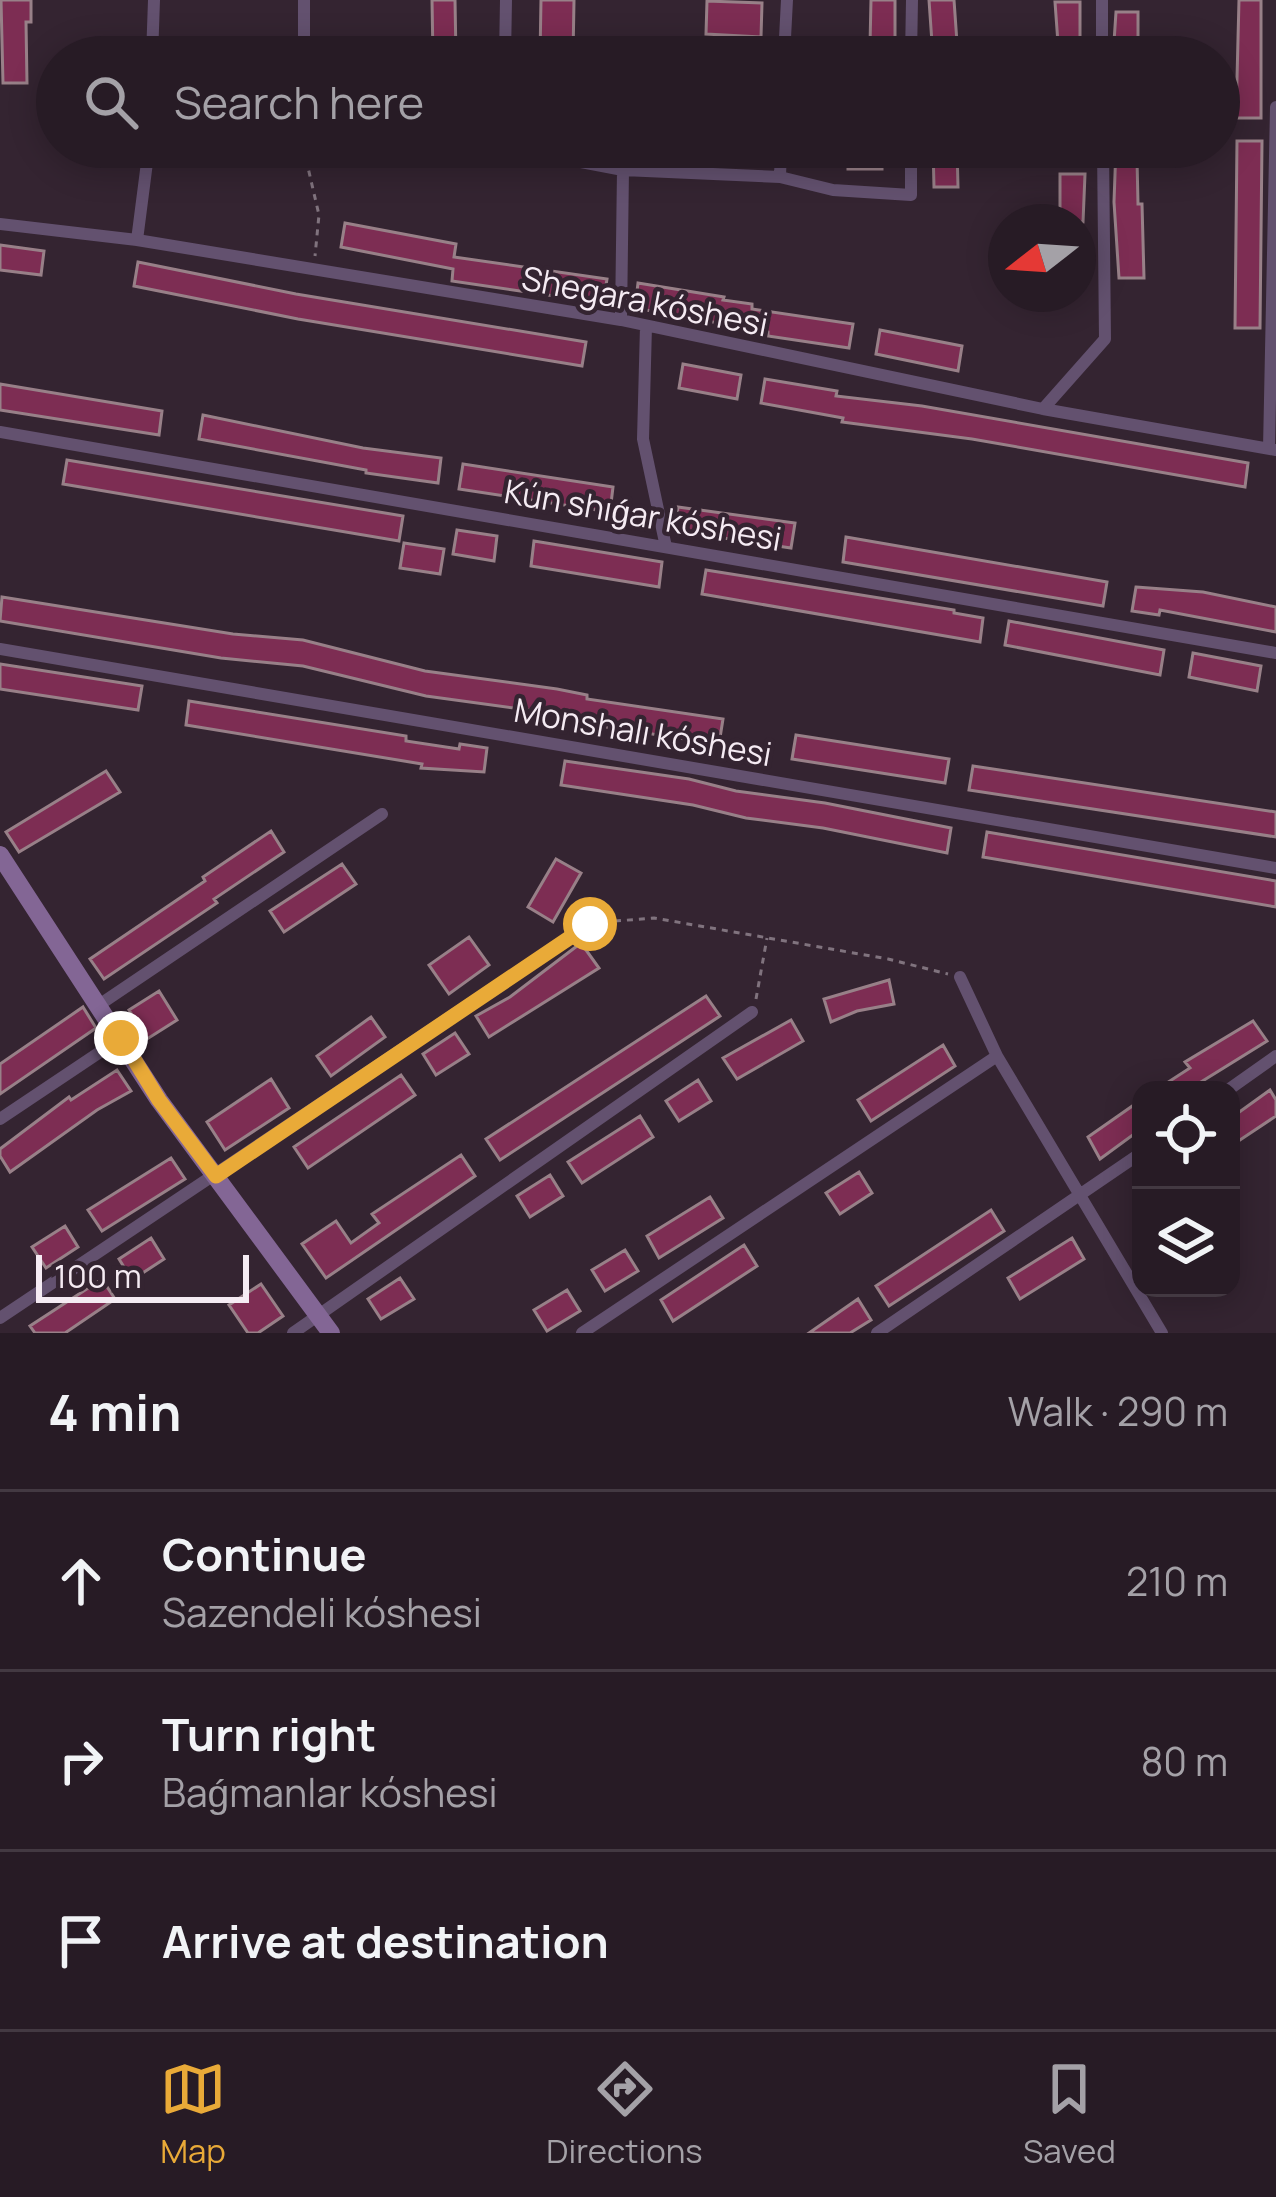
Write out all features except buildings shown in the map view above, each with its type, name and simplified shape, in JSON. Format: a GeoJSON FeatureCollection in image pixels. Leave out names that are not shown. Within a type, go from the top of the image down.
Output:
{"type":"FeatureCollection","features":[{"type":"Feature","properties":{"kind":"street"},"geometry":{"type":"LineString","coordinates":[[153,36],[154,0]]}},
{"type":"Feature","properties":{"kind":"street"},"geometry":{"type":"LineString","coordinates":[[304,0],[304,36]]}},
{"type":"Feature","properties":{"kind":"street"},"geometry":{"type":"LineString","coordinates":[[505,36],[506,0]]}},
{"type":"Feature","properties":{"kind":"street"},"geometry":{"type":"LineString","coordinates":[[785,36],[787,0]]}},
{"type":"Feature","properties":{"kind":"street"},"geometry":{"type":"LineString","coordinates":[[911,36],[912,0]]}},
{"type":"Feature","properties":{"kind":"street"},"geometry":{"type":"LineString","coordinates":[[1102,0],[1102,36]]}},
{"type":"Feature","properties":{"kind":"street"},"geometry":{"type":"LineString","coordinates":[[1273,449],[1276,107]]}},
{"type":"Feature","properties":{"kind":"street"},"geometry":{"type":"LineString","coordinates":[[137,240],[146,168]]}},
{"type":"Feature","properties":{"kind":"street"},"geometry":{"type":"LineString","coordinates":[[612,168],[780,177],[833,190],[911,195],[911,168]]}},
{"type":"Feature","properties":{"kind":"street"},"geometry":{"type":"LineString","coordinates":[[780,168],[780,177]]}},
{"type":"Feature","properties":{"kind":"street"},"geometry":{"type":"LineString","coordinates":[[1043,409],[1106,339],[1103,168]]}},
{"type":"Feature","properties":{"kind":"street"},"geometry":{"type":"LineString","coordinates":[[621,320],[623,170]]}},
{"type":"Feature","properties":{"kind":"street","name":"Shegara kóshesi"},"geometry":{"type":"LineString","coordinates":[[0,224],[137,240],[621,320],[1043,409],[1273,449]]}},
{"type":"Feature","properties":{"kind":"street"},"geometry":{"type":"LineString","coordinates":[[646,326],[643,439],[667,547]]}},
{"type":"Feature","properties":{"kind":"street","name":"Kún shıǵar kóshesi"},"geometry":{"type":"LineString","coordinates":[[0,432],[1276,653]]}},
{"type":"Feature","properties":{"kind":"street","name":"Monshalı kóshesi"},"geometry":{"type":"LineString","coordinates":[[0,649],[1276,868]]}},
{"type":"Feature","properties":{"kind":"street"},"geometry":{"type":"LineString","coordinates":[[99,1005],[382,814]]}},
{"type":"Feature","properties":{"kind":"street"},"geometry":{"type":"LineString","coordinates":[[0,855],[7,879],[99,1005],[159,1100],[331,1333]]}},
{"type":"Feature","properties":{"kind":"street"},"geometry":{"type":"LineString","coordinates":[[0,1318],[590,924]]}},
{"type":"Feature","properties":{"kind":"street"},"geometry":{"type":"LineString","coordinates":[[960,977],[997,1056],[1162,1333]]}},
{"type":"Feature","properties":{"kind":"street"},"geometry":{"type":"LineString","coordinates":[[293,1333],[752,1012]]}},
{"type":"Feature","properties":{"kind":"street"},"geometry":{"type":"LineString","coordinates":[[0,1120],[121,1038]]}},
{"type":"Feature","properties":{"kind":"street"},"geometry":{"type":"LineString","coordinates":[[582,1333],[997,1056]]}},
{"type":"Feature","properties":{"kind":"street"},"geometry":{"type":"LineString","coordinates":[[1240,1082],[1276,1056]]}},
{"type":"Feature","properties":{"kind":"street"},"geometry":{"type":"LineString","coordinates":[[877,1333],[1132,1160]]}},
{"type":"Feature","properties":{"kind":"path"},"geometry":{"type":"LineString","coordinates":[[309,168],[319,214],[314,270]]}},
{"type":"Feature","properties":{"kind":"path"},"geometry":{"type":"LineString","coordinates":[[590,924],[654,918],[888,959],[960,977]]}},
{"type":"Feature","properties":{"kind":"path"},"geometry":{"type":"LineString","coordinates":[[752,1012],[767,938]]}},
{"type":"Feature","properties":{"kind":"route"},"geometry":{"type":"LineString","coordinates":[[121,1038],[159,1100],[216,1176],[590,924]]}}]}
